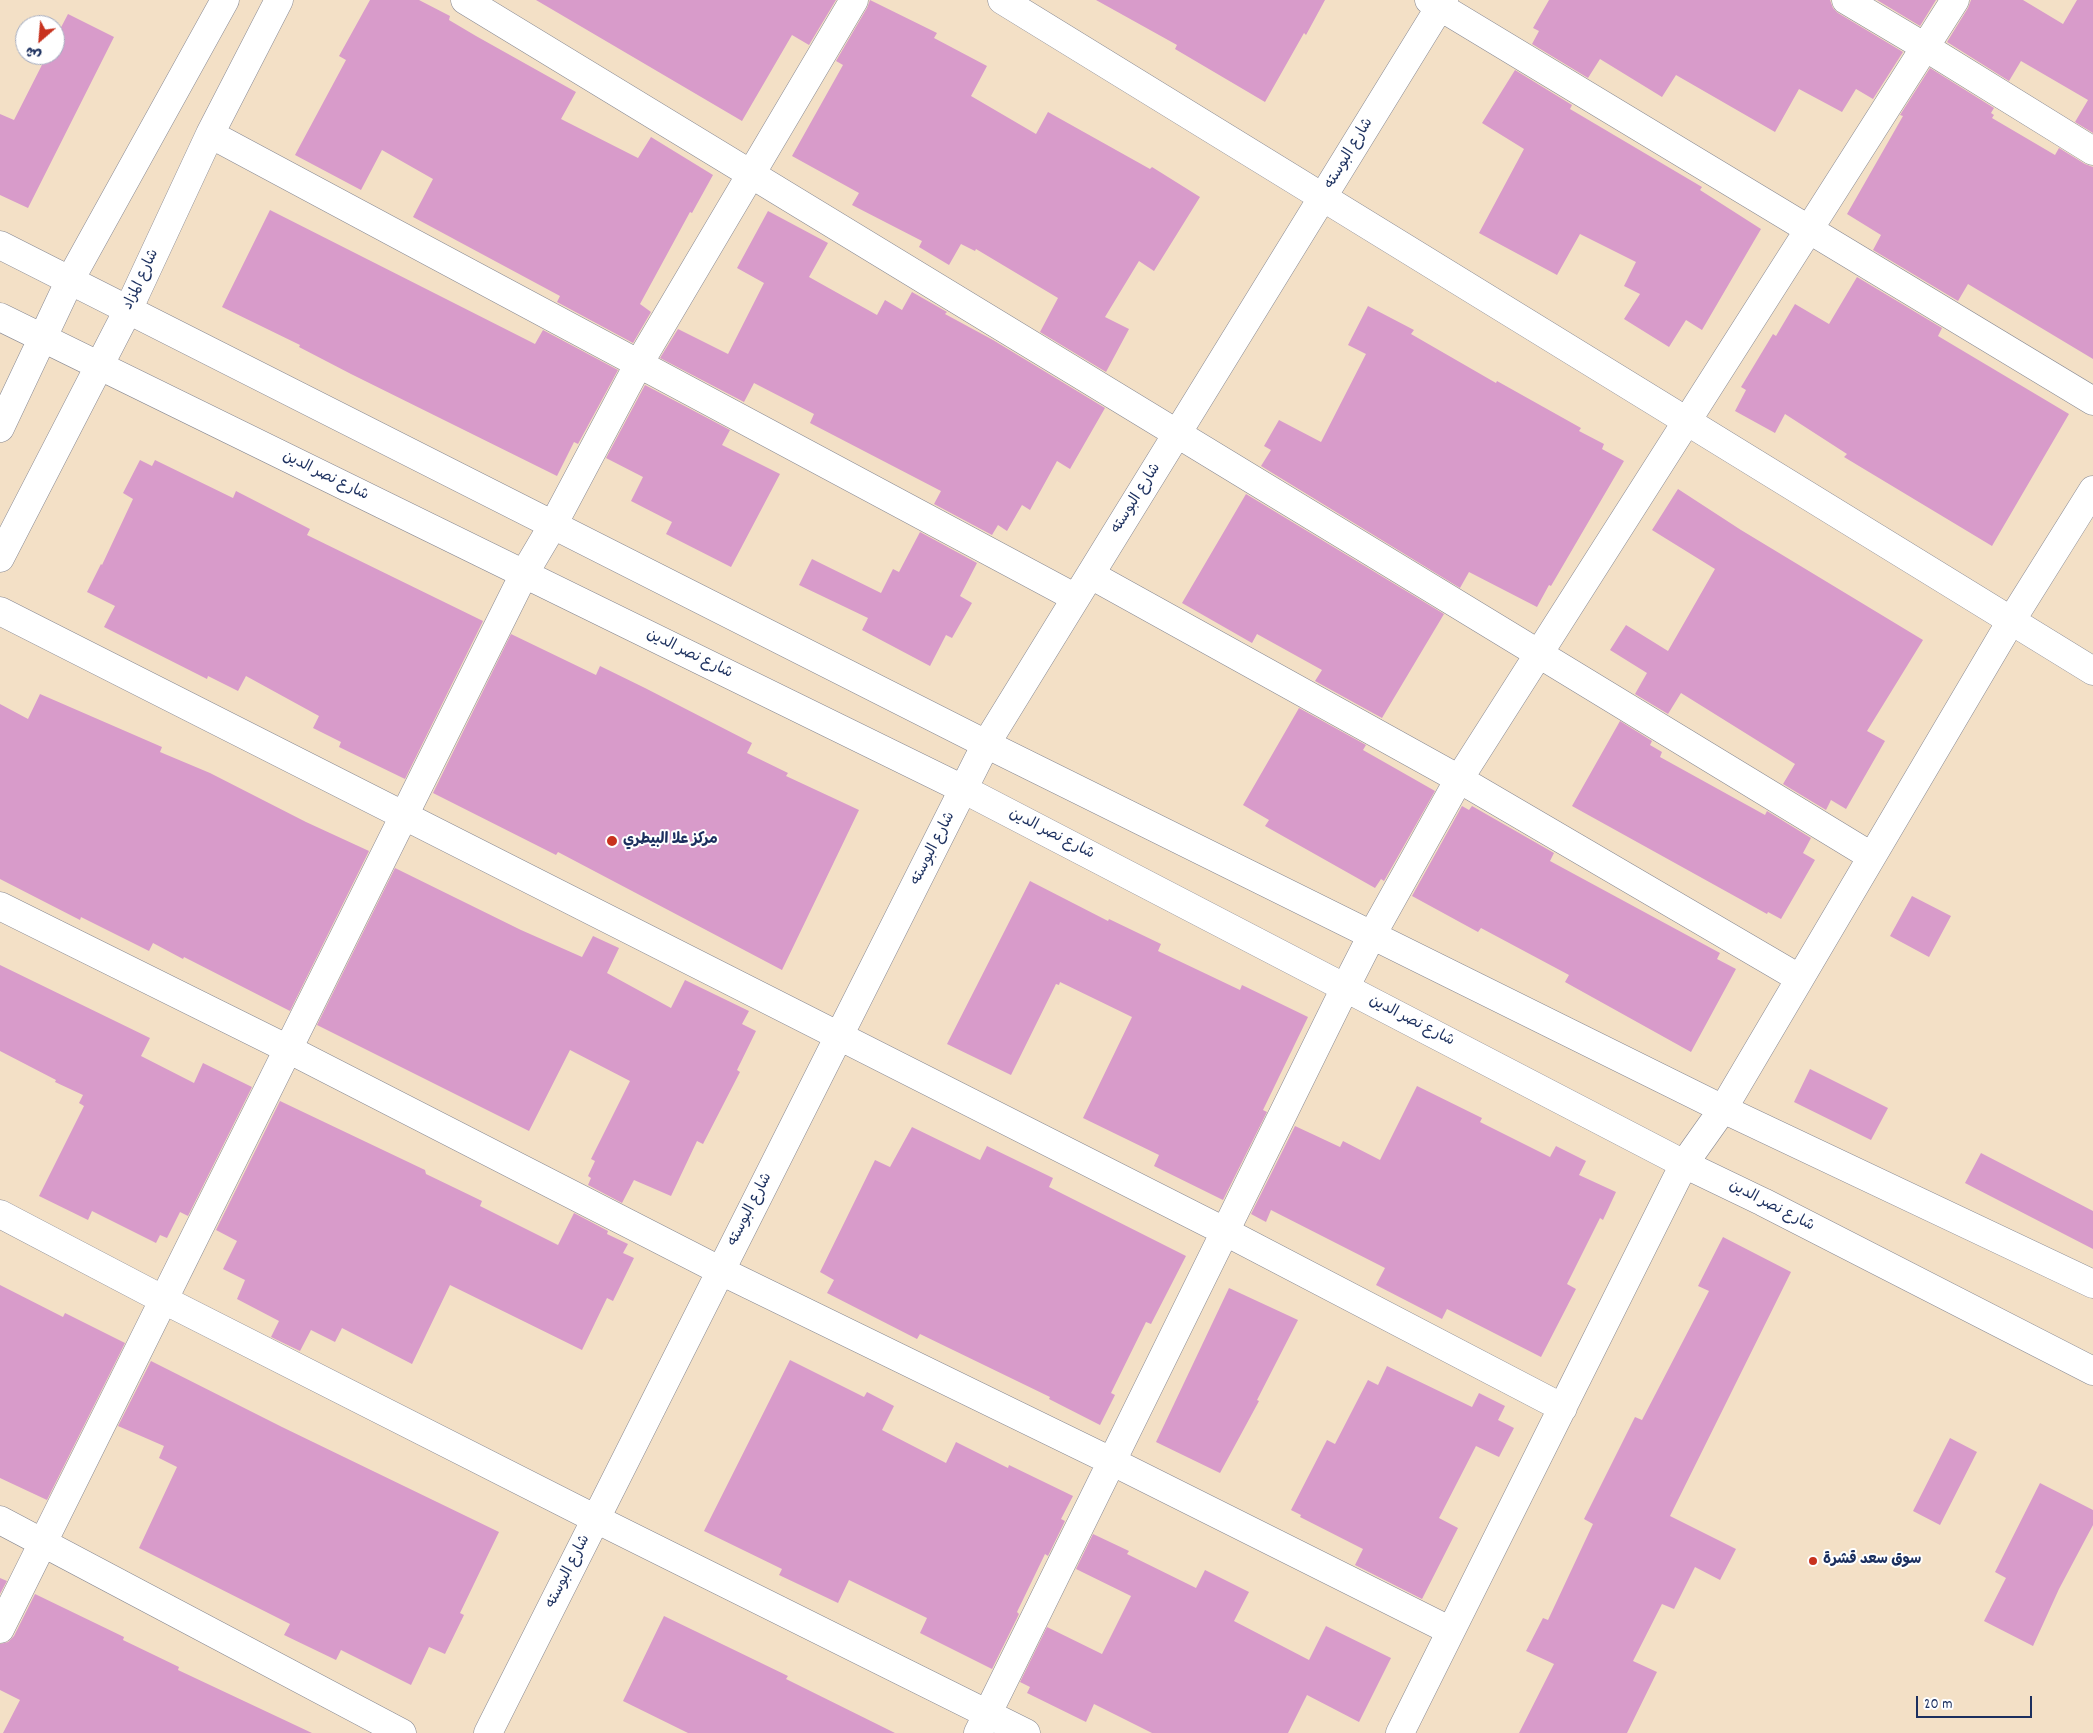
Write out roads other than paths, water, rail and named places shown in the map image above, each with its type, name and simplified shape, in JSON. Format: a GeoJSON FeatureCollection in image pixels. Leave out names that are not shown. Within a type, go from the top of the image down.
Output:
{"type":"FeatureCollection","features":[{"type":"Feature","properties":{"kind":"street"},"geometry":{"type":"LineString","coordinates":[[0,428],[70,280],[225,0]]}},
{"type":"Feature","properties":{"kind":"street","name":"شارع المزاد"},"geometry":{"type":"LineString","coordinates":[[0,558],[128,310],[210,134],[279,0]]}},
{"type":"Feature","properties":{"kind":"street"},"geometry":{"type":"LineString","coordinates":[[465,0],[1871,856]]}},
{"type":"Feature","properties":{"kind":"street"},"geometry":{"type":"LineString","coordinates":[[0,1629],[524,574],[638,365],[854,0]]}},
{"type":"Feature","properties":{"kind":"street"},"geometry":{"type":"LineString","coordinates":[[1002,0],[2093,671]]}},
{"type":"Feature","properties":{"kind":"street"},"geometry":{"type":"LineString","coordinates":[[1846,0],[1925,46],[2093,151]]}},
{"type":"Feature","properties":{"kind":"street"},"geometry":{"type":"LineString","coordinates":[[983,1723],[1372,935],[1459,779],[1955,0]]}},
{"type":"Feature","properties":{"kind":"street"},"geometry":{"type":"LineString","coordinates":[[1438,2],[1809,230],[2093,401]]}},
{"type":"Feature","properties":{"kind":"street","name":"شارع البوسته"},"geometry":{"type":"LineString","coordinates":[[488,1733],[986,744],[1323,197],[1438,2]]}},
{"type":"Feature","properties":{"kind":"street"},"geometry":{"type":"LineString","coordinates":[[210,134],[1076,598]]}},
{"type":"Feature","properties":{"kind":"street"},"geometry":{"type":"LineString","coordinates":[[0,245],[986,744],[1723,1109],[2093,1284]]}},
{"type":"Feature","properties":{"kind":"street","name":"شارع نصر الدين"},"geometry":{"type":"LineString","coordinates":[[0,317],[963,789],[1684,1164],[1763,1202],[2093,1371]]}},
{"type":"Feature","properties":{"kind":"street"},"geometry":{"type":"LineString","coordinates":[[1400,1733],[1684,1164],[1723,1109],[2012,620],[2093,490]]}},
{"type":"Feature","properties":{"kind":"street"},"geometry":{"type":"LineString","coordinates":[[1091,574],[1459,779],[1799,978]]}},
{"type":"Feature","properties":{"kind":"street"},"geometry":{"type":"LineString","coordinates":[[0,611],[404,814],[1224,1232],[1563,1408]]}},
{"type":"Feature","properties":{"kind":"street"},"geometry":{"type":"LineString","coordinates":[[0,906],[288,1049],[721,1271],[1113,1462],[1451,1631]]}},
{"type":"Feature","properties":{"kind":"street"},"geometry":{"type":"LineString","coordinates":[[0,1214],[164,1300],[596,1519],[983,1723],[1026,1733]]}},
{"type":"Feature","properties":{"kind":"street"},"geometry":{"type":"LineString","coordinates":[[0,1520],[402,1733]]}},
{"type":"Feature","properties":{"kind":"place","name":"مركز علا البيطري"},"geometry":{"type":"Point","coordinates":[612,841]}},
{"type":"Feature","properties":{"kind":"place","name":"سوق سعد قشرة"},"geometry":{"type":"Point","coordinates":[1813,1561]}}]}
